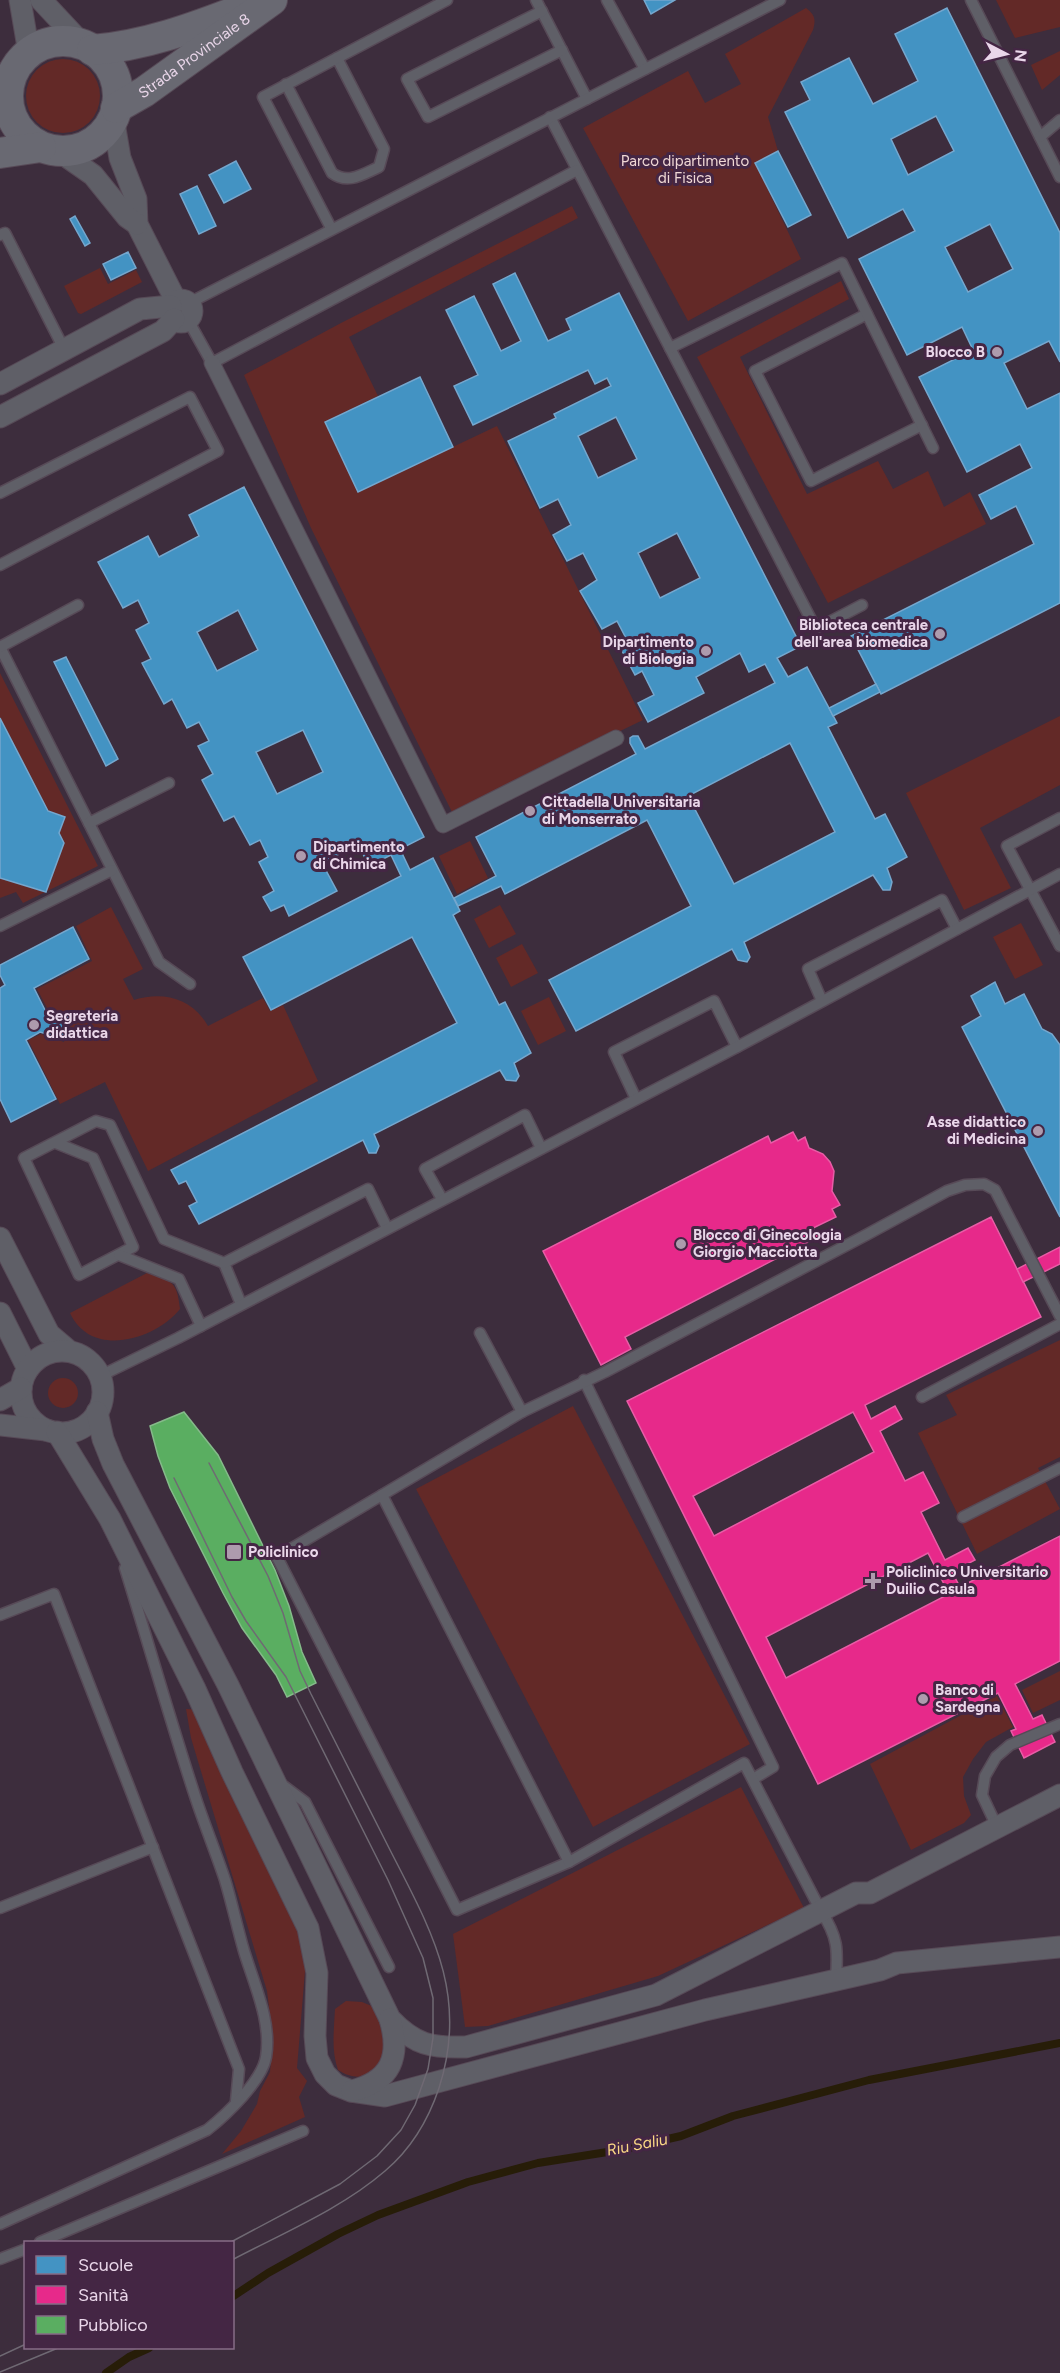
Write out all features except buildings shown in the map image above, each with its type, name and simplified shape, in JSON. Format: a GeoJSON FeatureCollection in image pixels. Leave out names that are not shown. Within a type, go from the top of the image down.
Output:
{"type":"FeatureCollection","features":[{"type":"Feature","properties":{"kind":"main road","name":"Strada Provinciale 8"},"geometry":{"type":"LineString","coordinates":[[88,48],[124,48],[150,42],[264,0]]}},
{"type":"Feature","properties":{"kind":"main road","name":"Strada Provinciale 8"},"geometry":{"type":"LineString","coordinates":[[115,113],[272,0]]}},
{"type":"Feature","properties":{"kind":"main road"},"geometry":{"type":"LineString","coordinates":[[0,153],[70,151],[88,146],[103,134],[115,113],[115,80],[106,63],[88,48],[75,43],[55,42],[37,48],[14,74],[8,94],[14,122],[25,137],[51,150]]}},
{"type":"Feature","properties":{"kind":"street"},"geometry":{"type":"LineString","coordinates":[[14,74],[20,0]]}},
{"type":"Feature","properties":{"kind":"street"},"geometry":{"type":"LineString","coordinates":[[41,0],[88,48]]}},
{"type":"Feature","properties":{"kind":"street"},"geometry":{"type":"LineString","coordinates":[[115,113],[120,158],[136,199],[137,224],[179,310]]}},
{"type":"Feature","properties":{"kind":"street"},"geometry":{"type":"LineString","coordinates":[[51,150],[93,175],[127,217],[137,224]]}},
{"type":"Feature","properties":{"kind":"street"},"geometry":{"type":"LineString","coordinates":[[0,384],[140,309],[179,310]]}},
{"type":"Feature","properties":{"kind":"street"},"geometry":{"type":"LineString","coordinates":[[0,417],[163,331],[179,310]]}},
{"type":"Feature","properties":{"kind":"street"},"geometry":{"type":"LineString","coordinates":[[212,363],[443,825],[616,738]]}},
{"type":"Feature","properties":{"kind":"street"},"geometry":{"type":"LineString","coordinates":[[0,1238],[49,1334],[69,1351],[81,1356],[92,1365],[100,1376],[102,1394],[97,1412],[80,1429],[69,1432],[0,1425]]}},
{"type":"Feature","properties":{"kind":"street"},"geometry":{"type":"LineString","coordinates":[[0,1313],[24,1378],[22,1401],[27,1413],[34,1422],[51,1431],[110,1519],[195,1689],[232,1772],[308,1928],[317,1973],[315,2036],[318,2058],[325,2074],[336,2085],[351,2091],[385,2096],[705,2010],[880,1970],[897,1963],[1060,1947]]}},
{"type":"Feature","properties":{"kind":"street"},"geometry":{"type":"LineString","coordinates":[[0,1400],[24,1378],[35,1360],[45,1354],[69,1351]]}},
{"type":"Feature","properties":{"kind":"street"},"geometry":{"type":"LineString","coordinates":[[97,1412],[113,1464],[228,1685],[390,2019],[395,2037],[394,2053],[389,2068],[380,2080],[366,2088],[351,2091]]}},
{"type":"Feature","properties":{"kind":"street"},"geometry":{"type":"LineString","coordinates":[[390,2019],[406,2035],[423,2044],[442,2048],[466,2047],[656,1995],[856,1893],[870,1893],[1060,1795]]}},
{"type":"Feature","properties":{"kind":"lane"},"geometry":{"type":"LineString","coordinates":[[331,228],[263,97],[447,0]]}},
{"type":"Feature","properties":{"kind":"lane"},"geometry":{"type":"LineString","coordinates":[[536,0],[587,99]]}},
{"type":"Feature","properties":{"kind":"lane"},"geometry":{"type":"LineString","coordinates":[[608,0],[645,69]]}},
{"type":"Feature","properties":{"kind":"lane"},"geometry":{"type":"LineString","coordinates":[[971,0],[1060,177]]}},
{"type":"Feature","properties":{"kind":"lane"},"geometry":{"type":"LineString","coordinates":[[577,170],[212,363],[179,310],[331,228],[777,1]]}},
{"type":"Feature","properties":{"kind":"lane"},"geometry":{"type":"LineString","coordinates":[[542,11],[407,79],[428,117],[562,50]]}},
{"type":"Feature","properties":{"kind":"lane"},"geometry":{"type":"LineString","coordinates":[[286,84],[332,173],[338,178],[350,179],[379,167],[384,149],[337,58]]}},
{"type":"Feature","properties":{"kind":"lane"},"geometry":{"type":"LineString","coordinates":[[550,117],[816,629],[862,605]]}},
{"type":"Feature","properties":{"kind":"lane"},"geometry":{"type":"LineString","coordinates":[[1040,137],[1060,120]]}},
{"type":"Feature","properties":{"kind":"lane"},"geometry":{"type":"LineString","coordinates":[[0,235],[5,233],[64,350]]}},
{"type":"Feature","properties":{"kind":"lane"},"geometry":{"type":"LineString","coordinates":[[670,348],[842,263],[933,448]]}},
{"type":"Feature","properties":{"kind":"lane"},"geometry":{"type":"LineString","coordinates":[[867,314],[755,370],[811,481],[922,425]]}},
{"type":"Feature","properties":{"kind":"lane"},"geometry":{"type":"LineString","coordinates":[[0,493],[190,397],[218,451],[0,565]]}},
{"type":"Feature","properties":{"kind":"lane"},"geometry":{"type":"LineString","coordinates":[[78,605],[0,647],[159,962],[190,984]]}},
{"type":"Feature","properties":{"kind":"lane"},"geometry":{"type":"LineString","coordinates":[[88,823],[169,783]]}},
{"type":"Feature","properties":{"kind":"lane"},"geometry":{"type":"LineString","coordinates":[[1060,818],[1007,846],[1060,946]]}},
{"type":"Feature","properties":{"kind":"lane"},"geometry":{"type":"LineString","coordinates":[[0,926],[112,870]]}},
{"type":"Feature","properties":{"kind":"lane"},"geometry":{"type":"LineString","coordinates":[[100,1376],[201,1326],[737,1047],[1060,874]]}},
{"type":"Feature","properties":{"kind":"lane"},"geometry":{"type":"LineString","coordinates":[[822,1001],[808,969],[942,900],[957,929]]}},
{"type":"Feature","properties":{"kind":"lane"},"geometry":{"type":"LineString","coordinates":[[636,1099],[614,1052],[714,1001],[737,1047]]}},
{"type":"Feature","properties":{"kind":"lane"},"geometry":{"type":"LineString","coordinates":[[442,1199],[425,1169],[525,1115],[541,1148]]}},
{"type":"Feature","properties":{"kind":"lane"},"geometry":{"type":"LineString","coordinates":[[56,1143],[93,1158],[133,1247],[79,1275],[24,1158],[96,1121],[110,1125],[164,1239],[224,1263],[241,1304]]}},
{"type":"Feature","properties":{"kind":"lane"},"geometry":{"type":"LineString","coordinates":[[836,1979],[838,1947],[832,1928],[744,1763],[569,1862],[457,1910],[277,1557],[522,1412],[584,1380],[605,1372],[946,1191],[965,1185],[984,1184],[994,1190],[1060,1316]]}},
{"type":"Feature","properties":{"kind":"lane"},"geometry":{"type":"LineString","coordinates":[[224,1263],[368,1189],[387,1228]]}},
{"type":"Feature","properties":{"kind":"lane"},"geometry":{"type":"LineString","coordinates":[[119,1255],[179,1279],[201,1326]]}},
{"type":"Feature","properties":{"kind":"lane"},"geometry":{"type":"LineString","coordinates":[[922,1396],[1060,1324]]}},
{"type":"Feature","properties":{"kind":"lane"},"geometry":{"type":"LineString","coordinates":[[480,1333],[522,1412]]}},
{"type":"Feature","properties":{"kind":"lane"},"geometry":{"type":"LineString","coordinates":[[584,1380],[773,1767],[753,1779]]}},
{"type":"Feature","properties":{"kind":"lane"},"geometry":{"type":"LineString","coordinates":[[963,1517],[1060,1468]]}},
{"type":"Feature","properties":{"kind":"lane"},"geometry":{"type":"LineString","coordinates":[[382,1495],[569,1862]]}},
{"type":"Feature","properties":{"kind":"lane"},"geometry":{"type":"LineString","coordinates":[[0,2224],[207,2130],[230,2111],[264,2068],[267,2038],[261,2003],[225,1881],[196,1800],[110,1519]]}},
{"type":"Feature","properties":{"kind":"lane"},"geometry":{"type":"LineString","coordinates":[[0,1615],[54,1594],[239,2069],[236,2101]]}},
{"type":"Feature","properties":{"kind":"lane"},"geometry":{"type":"LineString","coordinates":[[997,1827],[982,1795],[985,1776],[996,1757],[1010,1745],[1060,1724]]}},
{"type":"Feature","properties":{"kind":"lane"},"geometry":{"type":"LineString","coordinates":[[271,1776],[305,1802],[389,1967]]}},
{"type":"Feature","properties":{"kind":"lane"},"geometry":{"type":"LineString","coordinates":[[0,1908],[153,1847]]}},
{"type":"Feature","properties":{"kind":"lane"},"geometry":{"type":"LineString","coordinates":[[42,2241],[303,2131]]}},
{"type":"Feature","properties":{"kind":"lane"},"geometry":{"type":"LineString","coordinates":[[0,2259],[24,2250]]}},
{"type":"Feature","properties":{"kind":"green space"},"geometry":{"type":"Polygon","coordinates":[[[996,0],[1060,0],[1060,27],[1015,38],[996,0]]]}},
{"type":"Feature","properties":{"kind":"green space","name":"Parco dipartimento di Fisica"},"geometry":{"type":"Polygon","coordinates":[[[806,8],[814,18],[813,30],[768,117],[778,151],[755,163],[801,259],[688,321],[583,128],[688,71],[705,103],[741,84],[725,54],[806,8]]]}},
{"type":"Feature","properties":{"kind":"green space"},"geometry":{"type":"Polygon","coordinates":[[[1060,51],[1060,75],[1042,90],[1031,65],[1060,51]]]}},
{"type":"Feature","properties":{"kind":"green space"},"geometry":{"type":"Polygon","coordinates":[[[56,59],[70,59],[84,65],[94,75],[100,89],[100,103],[94,117],[84,127],[70,133],[56,133],[42,127],[32,117],[26,103],[26,89],[32,75],[42,65],[56,59]]]}},
{"type":"Feature","properties":{"kind":"green space"},"geometry":{"type":"Polygon","coordinates":[[[572,206],[578,218],[349,337],[378,396],[325,422],[358,492],[497,426],[643,720],[452,812],[311,528],[244,375],[572,206]]]}},
{"type":"Feature","properties":{"kind":"green space"},"geometry":{"type":"Polygon","coordinates":[[[100,268],[108,284],[136,270],[142,282],[81,314],[78,313],[64,286],[100,268]]]}},
{"type":"Feature","properties":{"kind":"green space"},"geometry":{"type":"Polygon","coordinates":[[[841,281],[849,299],[740,357],[807,494],[878,461],[893,489],[928,471],[944,507],[970,492],[986,524],[828,603],[697,357],[841,281]]]}},
{"type":"Feature","properties":{"kind":"green space"},"geometry":{"type":"Polygon","coordinates":[[[0,673],[98,866],[23,903],[16,892],[0,898],[0,673]]]}},
{"type":"Feature","properties":{"kind":"green space"},"geometry":{"type":"Polygon","coordinates":[[[1060,716],[1060,785],[980,828],[1011,888],[964,910],[906,793],[1060,716]]]}},
{"type":"Feature","properties":{"kind":"green space"},"geometry":{"type":"Polygon","coordinates":[[[470,841],[488,878],[457,894],[439,856],[470,841]]]}},
{"type":"Feature","properties":{"kind":"green space"},"geometry":{"type":"Polygon","coordinates":[[[500,905],[516,934],[489,948],[474,919],[500,905]]]}},
{"type":"Feature","properties":{"kind":"green space"},"geometry":{"type":"Polygon","coordinates":[[[111,907],[143,969],[123,979],[134,1000],[156,996],[176,999],[194,1009],[208,1026],[263,998],[270,1011],[283,1005],[318,1081],[148,1171],[105,1082],[60,1104],[28,1040],[41,1034],[64,1042],[72,1017],[47,1008],[37,989],[92,961],[76,926],[111,907]]]}},
{"type":"Feature","properties":{"kind":"green space"},"geometry":{"type":"Polygon","coordinates":[[[1021,923],[1043,965],[1015,979],[993,937],[1021,923]]]}},
{"type":"Feature","properties":{"kind":"green space"},"geometry":{"type":"Polygon","coordinates":[[[522,944],[538,973],[511,987],[496,958],[522,944]]]}},
{"type":"Feature","properties":{"kind":"green space"},"geometry":{"type":"Polygon","coordinates":[[[549,997],[566,1031],[538,1045],[521,1011],[549,997]]]}},
{"type":"Feature","properties":{"kind":"green space"},"geometry":{"type":"Polygon","coordinates":[[[147,1273],[172,1284],[179,1300],[180,1309],[155,1329],[124,1340],[107,1340],[93,1336],[80,1327],[70,1313],[147,1273]]]}},
{"type":"Feature","properties":{"kind":"green space"},"geometry":{"type":"Polygon","coordinates":[[[1060,1340],[1060,1457],[1038,1468],[1060,1509],[977,1554],[918,1433],[957,1415],[946,1395],[1060,1340]]]}},
{"type":"Feature","properties":{"kind":"green space"},"geometry":{"type":"Polygon","coordinates":[[[63,1378],[74,1382],[78,1393],[74,1404],[63,1408],[52,1404],[48,1393],[52,1382],[63,1378]]]}},
{"type":"Feature","properties":{"kind":"green space"},"geometry":{"type":"Polygon","coordinates":[[[573,1406],[750,1744],[593,1827],[416,1489],[573,1406]]]}},
{"type":"Feature","properties":{"kind":"green space"},"geometry":{"type":"Polygon","coordinates":[[[1060,1671],[1060,1700],[1033,1713],[1022,1690],[1060,1671]]]}},
{"type":"Feature","properties":{"kind":"green space"},"geometry":{"type":"Polygon","coordinates":[[[997,1696],[1013,1727],[986,1742],[963,1777],[964,1796],[971,1815],[964,1823],[911,1850],[870,1764],[997,1696]]]}},
{"type":"Feature","properties":{"kind":"green space"},"geometry":{"type":"Polygon","coordinates":[[[186,1709],[205,1710],[291,1907],[306,1959],[297,2068],[307,2081],[299,2097],[305,2117],[222,2154],[241,2131],[257,2104],[260,2091],[270,2072],[273,2039],[267,1991],[191,1738],[186,1709]]]}},
{"type":"Feature","properties":{"kind":"green space"},"geometry":{"type":"Polygon","coordinates":[[[741,1787],[804,1908],[658,1976],[488,2026],[465,2027],[453,1934],[741,1787]]]}},
{"type":"Feature","properties":{"kind":"green space"},"geometry":{"type":"Polygon","coordinates":[[[346,2001],[362,2002],[374,2007],[385,2030],[385,2048],[379,2066],[373,2072],[357,2077],[338,2070],[334,2055],[335,2009],[346,2001]]]}},
{"type":"Feature","properties":{"kind":"waterway","name":"Riu Saliu"},"geometry":{"type":"LineString","coordinates":[[234,2296],[268,2273],[338,2234],[378,2215],[468,2182],[538,2163],[620,2150],[681,2136],[733,2116],[869,2080],[1060,2043]]}},
{"type":"Feature","properties":{"kind":"waterway","name":"Riu Saliu"},"geometry":{"type":"LineString","coordinates":[[106,2373],[129,2357],[147,2349]]}},
{"type":"Feature","properties":{"kind":"tram line"},"geometry":{"type":"LineString","coordinates":[[209,1463],[268,1576],[283,1613],[300,1671],[430,1932],[447,1990],[450,2021],[447,2053],[439,2088],[424,2123],[403,2153],[368,2185],[331,2209],[234,2259]]}},
{"type":"Feature","properties":{"kind":"tram line"},"geometry":{"type":"LineString","coordinates":[[174,1478],[232,1597],[246,1621],[286,1677],[388,1880],[423,1958],[433,1998],[433,2038],[428,2069],[415,2105],[401,2130],[377,2156],[340,2184],[233,2241]]}},
{"type":"Feature","properties":{"kind":"tram line"},"geometry":{"type":"LineString","coordinates":[[0,2356],[24,2345]]}},
{"type":"Feature","properties":{"kind":"tram line"},"geometry":{"type":"LineString","coordinates":[[0,2372],[56,2349]]}},
{"type":"Feature","properties":{"kind":"place","name":"Blocco B"},"geometry":{"type":"Point","coordinates":[997,352]}},
{"type":"Feature","properties":{"kind":"place","name":"Biblioteca centrale dell'area biomedica"},"geometry":{"type":"Point","coordinates":[940,634]}},
{"type":"Feature","properties":{"kind":"place","name":"Dipartimento di Biologia"},"geometry":{"type":"Point","coordinates":[706,651]}},
{"type":"Feature","properties":{"kind":"place","name":"Cittadella Universitaria di Monserrato"},"geometry":{"type":"Point","coordinates":[530,811]}},
{"type":"Feature","properties":{"kind":"place","name":"Dipartimento di Chimica"},"geometry":{"type":"Point","coordinates":[301,856]}},
{"type":"Feature","properties":{"kind":"place","name":"Segreteria didattica"},"geometry":{"type":"Point","coordinates":[34,1025]}},
{"type":"Feature","properties":{"kind":"place","name":"Asse didattico di Medicina"},"geometry":{"type":"Point","coordinates":[1038,1131]}},
{"type":"Feature","properties":{"kind":"place","name":"Blocco di Ginecologia Giorgio Macciotta"},"geometry":{"type":"Point","coordinates":[681,1244]}},
{"type":"Feature","properties":{"kind":"place","name":"Policlinico"},"geometry":{"type":"Point","coordinates":[234,1552]}},
{"type":"Feature","properties":{"kind":"place","name":"Policlinico Universitario Duilio Casula"},"geometry":{"type":"Point","coordinates":[873,1581]}},
{"type":"Feature","properties":{"kind":"place","name":"Banco di Sardegna"},"geometry":{"type":"Point","coordinates":[923,1699]}}]}
